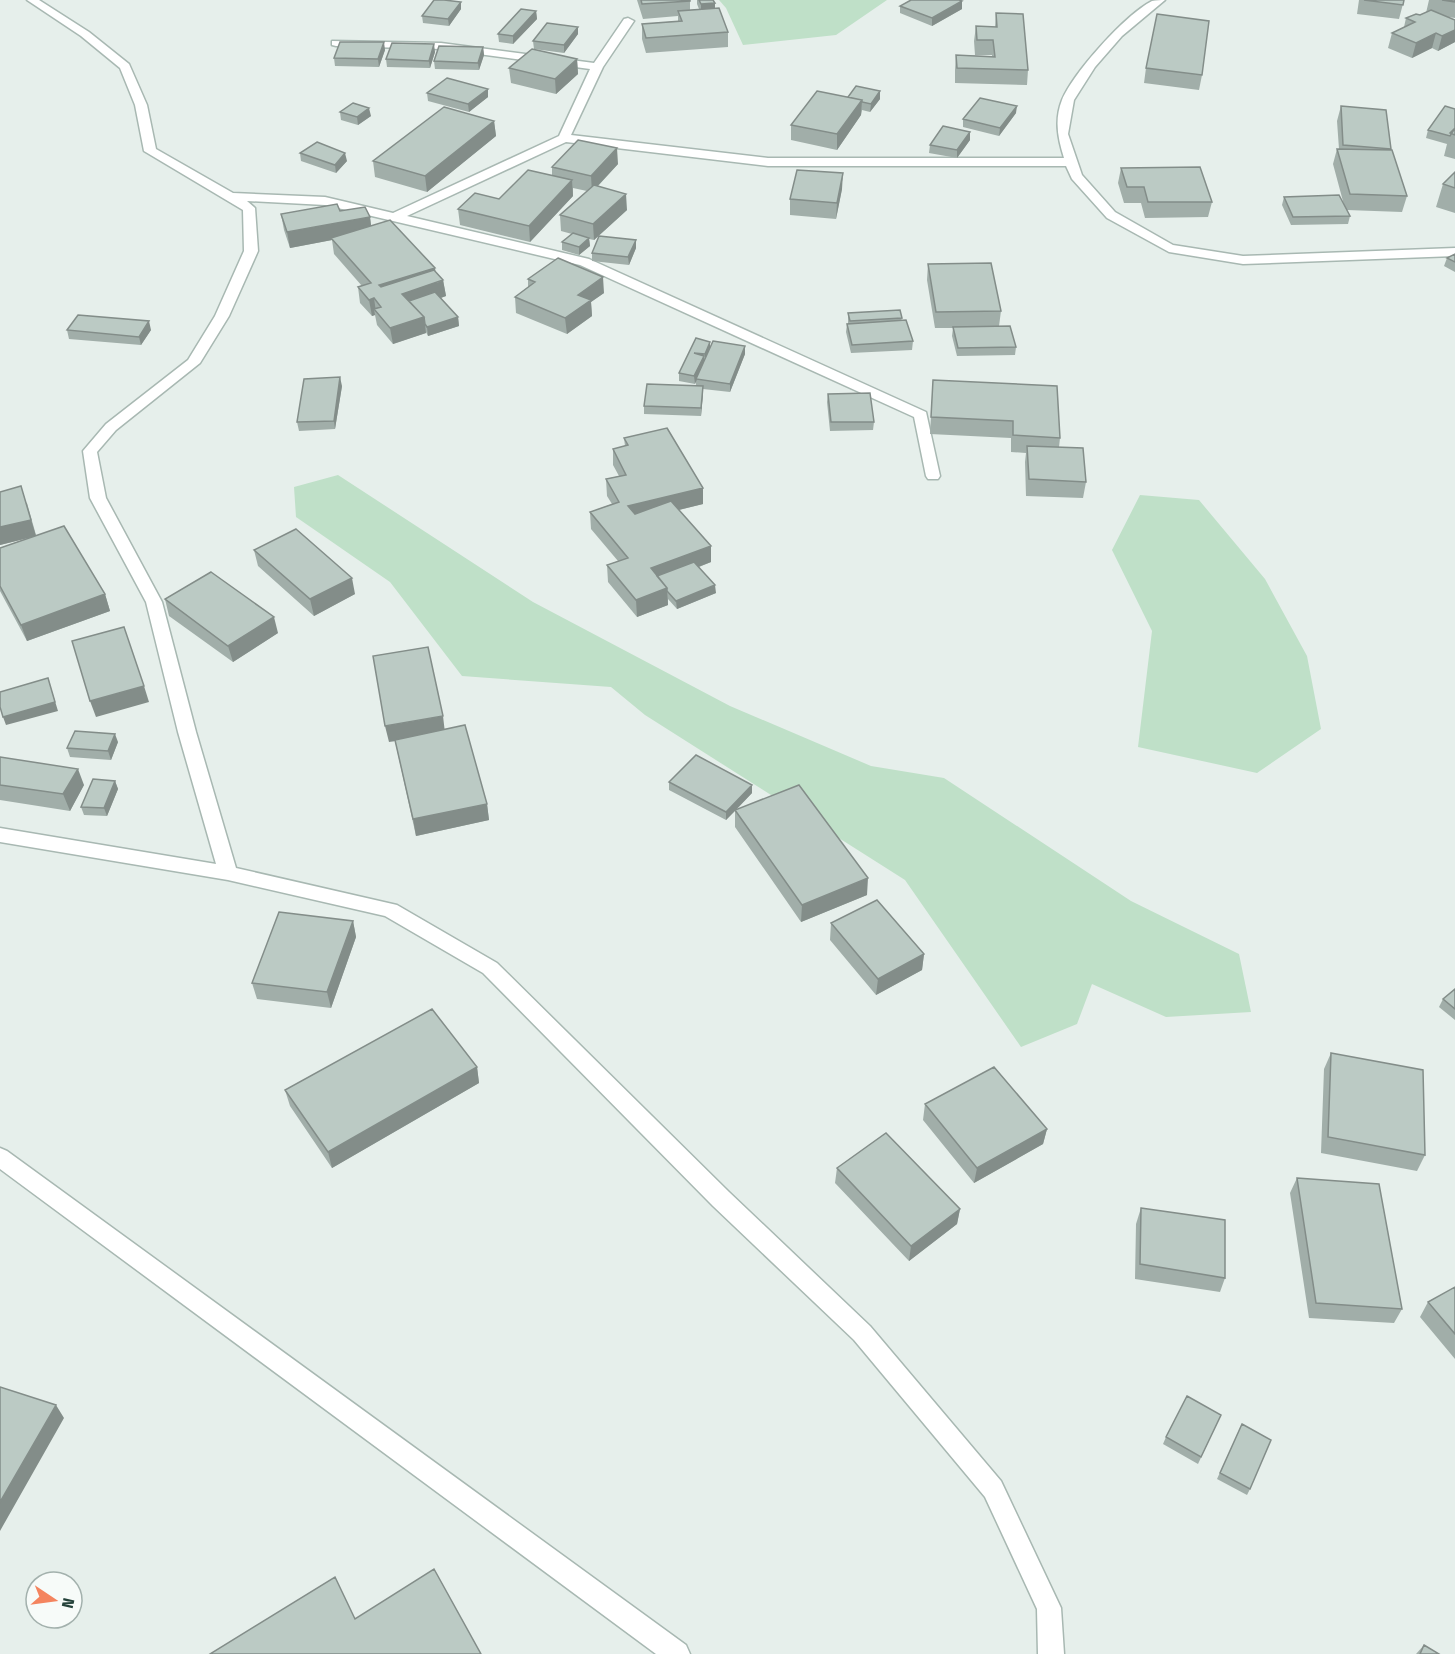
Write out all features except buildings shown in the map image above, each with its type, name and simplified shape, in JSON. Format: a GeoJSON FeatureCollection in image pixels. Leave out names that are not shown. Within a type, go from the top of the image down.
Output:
{"type":"FeatureCollection","features":[{"type":"Feature","properties":{"kind":"street"},"geometry":{"type":"LineString","coordinates":[[32,0],[85,34],[125,66],[141,105],[150,151],[249,208],[251,251],[222,316],[193,363],[111,427],[90,451],[98,498],[154,602],[187,732],[228,873]]}},
{"type":"Feature","properties":{"kind":"street"},"geometry":{"type":"LineString","coordinates":[[1160,0],[1118,34],[1091,65],[1068,100],[1062,134],[1076,176],[1111,215],[1169,248],[1243,260],[1455,252]]}},
{"type":"Feature","properties":{"kind":"street"},"geometry":{"type":"LineString","coordinates":[[564,138],[597,67],[628,21]]}},
{"type":"Feature","properties":{"kind":"street"},"geometry":{"type":"LineString","coordinates":[[336,43],[441,46],[597,67]]}},
{"type":"Feature","properties":{"kind":"street"},"geometry":{"type":"LineString","coordinates":[[395,217],[564,138],[768,162],[1072,162]]}},
{"type":"Feature","properties":{"kind":"street"},"geometry":{"type":"LineString","coordinates":[[230,197],[325,201],[584,262],[921,415],[933,476]]}},
{"type":"Feature","properties":{"kind":"street"},"geometry":{"type":"LineString","coordinates":[[0,835],[228,873],[390,910],[490,968],[721,1199],[862,1333],[993,1489],[1049,1608],[1051,1654]]}},
{"type":"Feature","properties":{"kind":"street"},"geometry":{"type":"LineString","coordinates":[[0,1157],[677,1654]]}},
{"type":"Feature","properties":{"kind":"green space"},"geometry":{"type":"Polygon","coordinates":[[[719,0],[887,0],[836,35],[743,45],[726,8],[719,0]]]}},
{"type":"Feature","properties":{"kind":"green space"},"geometry":{"type":"Polygon","coordinates":[[[338,475],[533,602],[730,706],[871,766],[944,778],[1131,901],[1239,954],[1251,1012],[1166,1017],[1092,984],[1077,1024],[1021,1047],[905,880],[645,715],[611,687],[462,676],[390,582],[296,517],[294,487],[338,475]]]}},
{"type":"Feature","properties":{"kind":"green space"},"geometry":{"type":"Polygon","coordinates":[[[1140,495],[1199,500],[1265,579],[1307,656],[1321,729],[1257,773],[1138,747],[1152,631],[1112,550],[1140,495]]]}}]}
